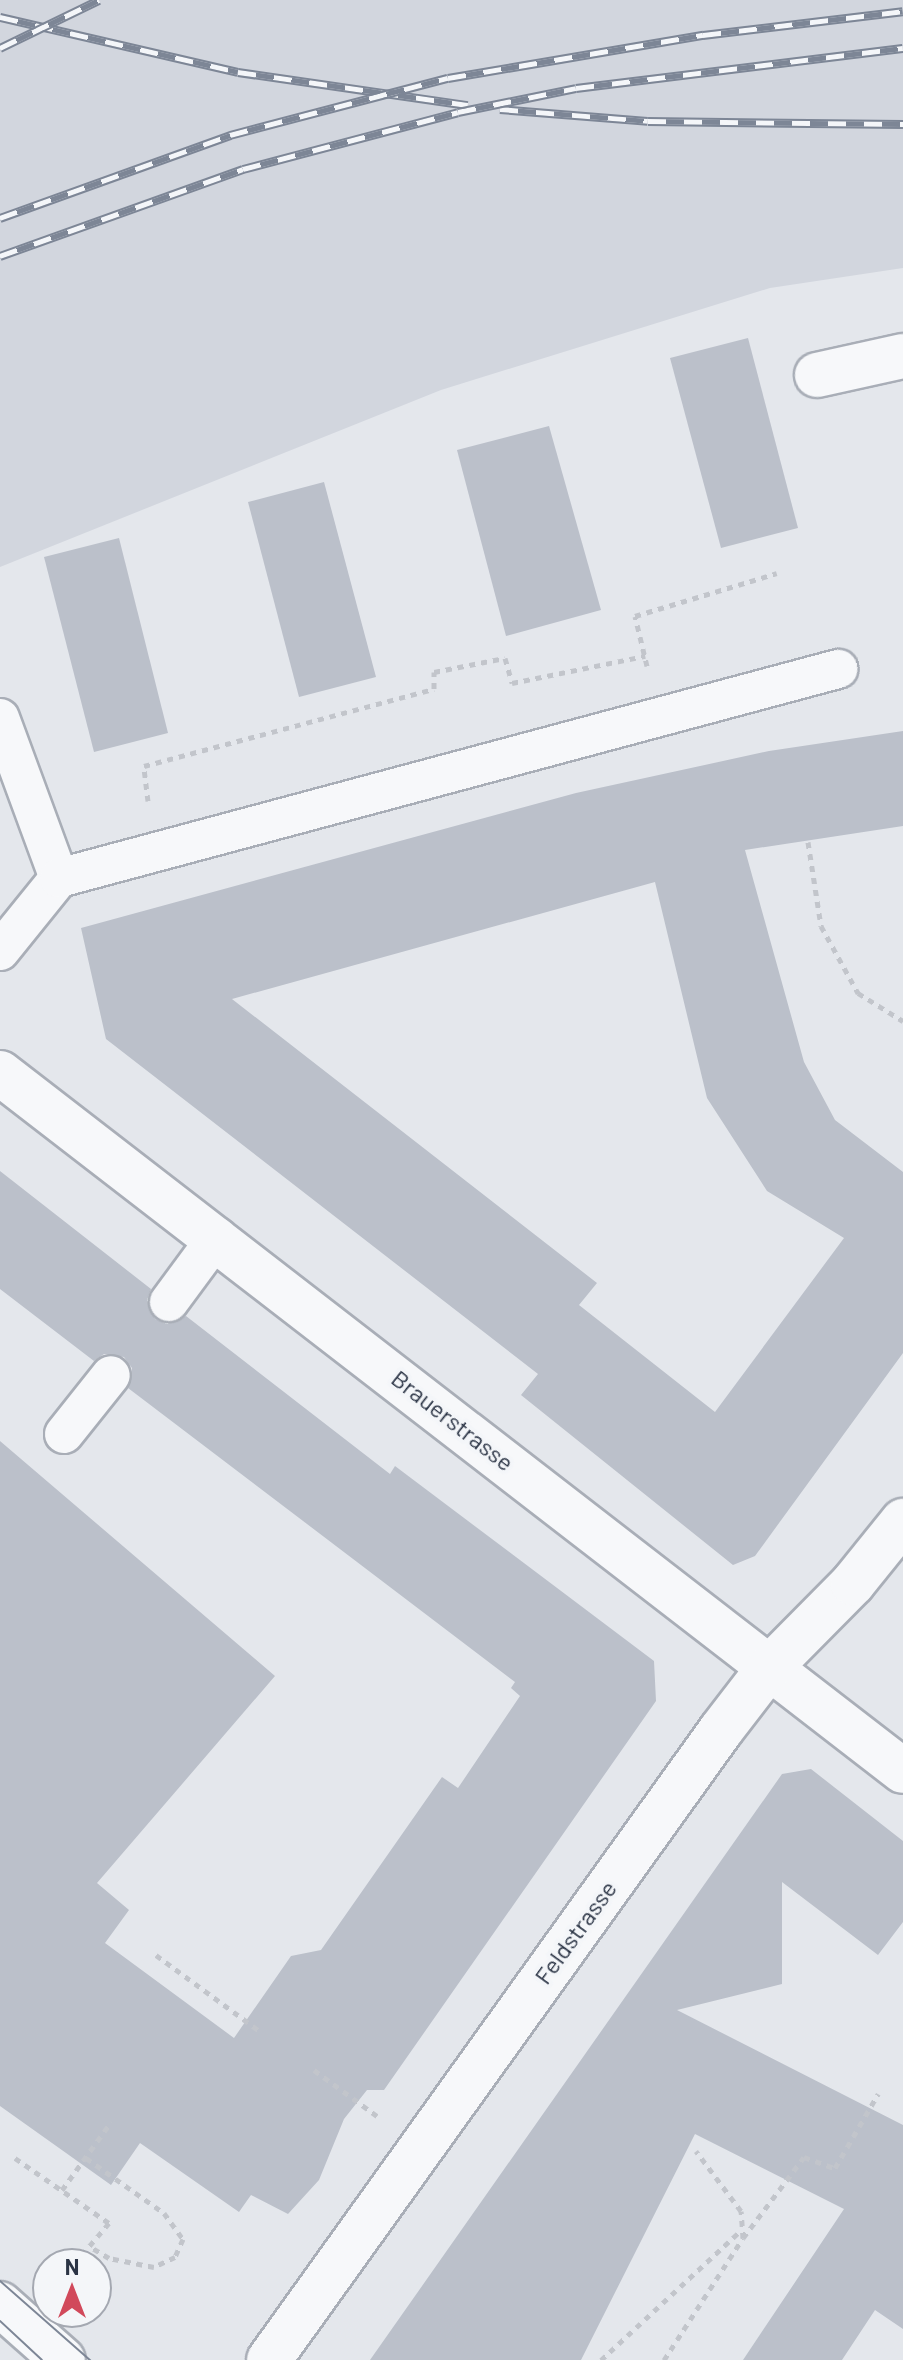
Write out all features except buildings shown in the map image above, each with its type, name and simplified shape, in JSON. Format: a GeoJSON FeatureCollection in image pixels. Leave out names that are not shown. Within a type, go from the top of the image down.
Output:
{"type":"FeatureCollection","features":[{"type":"Feature","properties":{"kind":"street"},"geometry":{"type":"LineString","coordinates":[[817,375],[903,356]]}},
{"type":"Feature","properties":{"kind":"street","name":"Brauerstrasse"},"geometry":{"type":"LineString","coordinates":[[0,1073],[217,1237],[768,1669],[903,1771]]}},
{"type":"Feature","properties":{"kind":"street","name":"Feldstrasse"},"geometry":{"type":"LineString","coordinates":[[269,2360],[768,1669],[853,1583],[903,1521]]}},
{"type":"Feature","properties":{"kind":"street"},"geometry":{"type":"LineString","coordinates":[[0,2304],[63,2360]]}},
{"type":"Feature","properties":{"kind":"lane"},"geometry":{"type":"LineString","coordinates":[[0,951],[59,878],[838,669]]}},
{"type":"Feature","properties":{"kind":"lane"},"geometry":{"type":"LineString","coordinates":[[0,718],[59,878]]}},
{"type":"Feature","properties":{"kind":"lane"},"geometry":{"type":"LineString","coordinates":[[169,1302],[217,1237]]}},
{"type":"Feature","properties":{"kind":"lane"},"geometry":{"type":"LineString","coordinates":[[64,1434],[111,1375]]}},
{"type":"Feature","properties":{"kind":"path"},"geometry":{"type":"LineString","coordinates":[[658,718],[635,616],[777,573]]}},
{"type":"Feature","properties":{"kind":"path"},"geometry":{"type":"LineString","coordinates":[[129,859],[149,798],[144,766],[434,689],[434,672],[505,658],[512,683],[645,656]]}},
{"type":"Feature","properties":{"kind":"path"},"geometry":{"type":"LineString","coordinates":[[808,842],[821,926],[858,993],[903,1021]]}},
{"type":"Feature","properties":{"kind":"path"},"geometry":{"type":"LineString","coordinates":[[156,1955],[261,2032]]}},
{"type":"Feature","properties":{"kind":"path"},"geometry":{"type":"LineString","coordinates":[[314,2070],[377,2116]]}},
{"type":"Feature","properties":{"kind":"path"},"geometry":{"type":"LineString","coordinates":[[664,2360],[741,2235],[804,2157],[835,2168],[878,2094]]}},
{"type":"Feature","properties":{"kind":"path"},"geometry":{"type":"LineString","coordinates":[[62,2190],[111,2122]]}},
{"type":"Feature","properties":{"kind":"path"},"geometry":{"type":"LineString","coordinates":[[601,2360],[741,2235],[741,2211],[696,2151]]}},
{"type":"Feature","properties":{"kind":"path"},"geometry":{"type":"LineString","coordinates":[[15,2158],[109,2223],[89,2246],[109,2258],[154,2267],[175,2257],[183,2239],[164,2213],[86,2158]]}},
{"type":"Feature","properties":{"kind":"shaded area"},"geometry":{"type":"Polygon","coordinates":[[[0,0],[903,0],[903,268],[770,288],[441,390],[0,567],[0,0]]]}},
{"type":"Feature","properties":{"kind":"tram line"},"geometry":{"type":"LineString","coordinates":[[0,2281],[90,2360]]}},
{"type":"Feature","properties":{"kind":"tram line"},"geometry":{"type":"LineString","coordinates":[[0,2321],[42,2360]]}},
{"type":"Feature","properties":{"kind":"railway"},"geometry":{"type":"LineString","coordinates":[[0,48],[99,0]]}},
{"type":"Feature","properties":{"kind":"railway"},"geometry":{"type":"LineString","coordinates":[[0,218],[230,135],[448,78],[703,35],[903,11]]}},
{"type":"Feature","properties":{"kind":"railway"},"geometry":{"type":"LineString","coordinates":[[0,17],[238,72],[468,105]]}},
{"type":"Feature","properties":{"kind":"railway"},"geometry":{"type":"LineString","coordinates":[[0,256],[243,169],[458,112],[576,88],[903,48]]}},
{"type":"Feature","properties":{"kind":"railway"},"geometry":{"type":"LineString","coordinates":[[500,109],[648,121],[903,124]]}}]}
